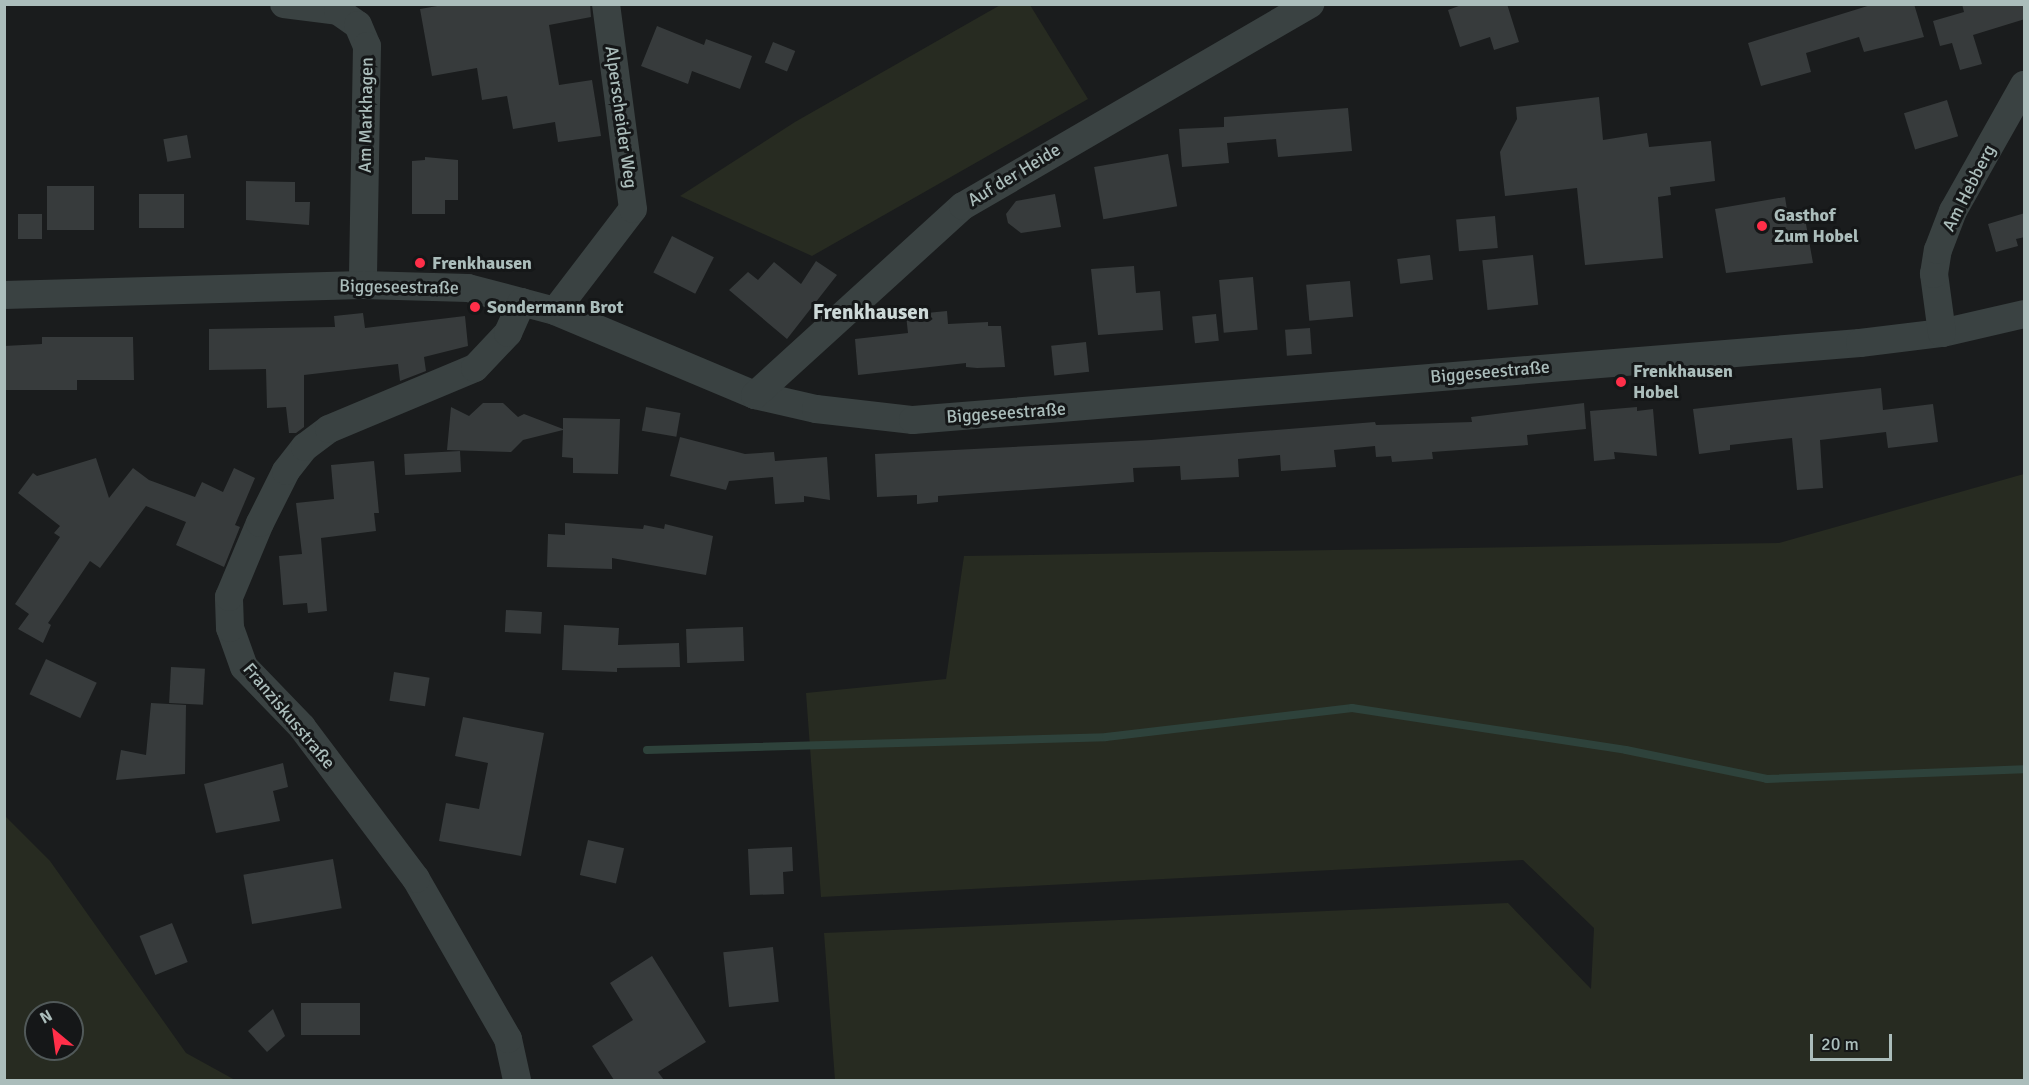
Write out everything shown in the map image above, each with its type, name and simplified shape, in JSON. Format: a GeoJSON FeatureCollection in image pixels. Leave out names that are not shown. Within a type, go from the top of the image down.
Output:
{"type":"FeatureCollection","features":[{"type":"Feature","properties":{"kind":"street","name":"Am Markhagen"},"geometry":{"type":"LineString","coordinates":[[284,4],[339,11],[358,25],[367,46],[363,285]]}},
{"type":"Feature","properties":{"kind":"street","name":"Alperscheider Weg"},"geometry":{"type":"LineString","coordinates":[[555,311],[633,209],[606,4]]}},
{"type":"Feature","properties":{"kind":"street","name":"Auf der Heide"},"geometry":{"type":"LineString","coordinates":[[755,395],[963,206],[1310,4]]}},
{"type":"Feature","properties":{"kind":"street","name":"Am Hebberg"},"geometry":{"type":"LineString","coordinates":[[1942,333],[1934,274],[1938,250],[1953,211],[2022,96]]}},
{"type":"Feature","properties":{"kind":"street","name":"Biggeseestraße"},"geometry":{"type":"LineString","coordinates":[[4,295],[363,285],[468,288],[555,311],[755,395],[816,409],[913,420],[1860,344],[1942,333],[2025,314]]}},
{"type":"Feature","properties":{"kind":"street","name":"Franziskusstraße"},"geometry":{"type":"LineString","coordinates":[[517,1080],[508,1039],[416,879],[302,727],[244,667],[230,628],[229,597],[260,523],[286,471],[304,447],[329,429],[475,368],[508,333],[522,302]]}},
{"type":"Feature","properties":{"kind":"shaded area"},"geometry":{"type":"Polygon","coordinates":[[[1002,4],[1030,5],[1088,99],[812,256],[680,196],[795,122],[1002,4]]]}},
{"type":"Feature","properties":{"kind":"shaded area"},"geometry":{"type":"Polygon","coordinates":[[[2024,474],[2024,1080],[835,1080],[824,933],[1508,903],[1591,989],[1594,928],[1523,860],[821,897],[806,693],[946,679],[964,556],[1779,543],[2024,474]]]}},
{"type":"Feature","properties":{"kind":"shaded area"},"geometry":{"type":"Polygon","coordinates":[[[5,816],[50,861],[186,1053],[235,1080],[5,1080],[5,816]]]}},
{"type":"Feature","properties":{"kind":"building"},"geometry":{"type":"Polygon","coordinates":[[[449,4],[590,4],[591,17],[549,25],[559,85],[592,80],[601,136],[558,142],[555,122],[513,129],[507,96],[482,100],[477,68],[432,76],[420,9],[449,4]]]}},
{"type":"Feature","properties":{"kind":"building"},"geometry":{"type":"Polygon","coordinates":[[[1464,4],[1507,4],[1519,42],[1494,50],[1490,37],[1460,47],[1448,10],[1464,4]]]}},
{"type":"Feature","properties":{"kind":"building"},"geometry":{"type":"Polygon","coordinates":[[[1874,4],[1914,4],[1924,37],[1864,52],[1859,37],[1806,53],[1811,72],[1761,86],[1748,43],[1874,4]]]}},
{"type":"Feature","properties":{"kind":"building"},"geometry":{"type":"Polygon","coordinates":[[[1962,4],[2025,4],[2025,19],[1973,35],[1982,64],[1960,70],[1952,43],[1940,46],[1933,21],[1964,12],[1962,4]]]}},
{"type":"Feature","properties":{"kind":"building"},"geometry":{"type":"Polygon","coordinates":[[[657,26],[704,45],[706,39],[752,56],[740,89],[692,71],[688,84],[641,66],[657,26]]]}},
{"type":"Feature","properties":{"kind":"building"},"geometry":{"type":"Polygon","coordinates":[[[773,42],[795,51],[787,71],[765,62],[773,42]]]}},
{"type":"Feature","properties":{"kind":"building"},"geometry":{"type":"Polygon","coordinates":[[[1599,97],[1603,140],[1647,133],[1649,147],[1711,141],[1715,181],[1670,187],[1671,195],[1658,197],[1663,258],[1585,265],[1577,188],[1505,196],[1500,152],[1517,119],[1516,107],[1599,97]]]}},
{"type":"Feature","properties":{"kind":"building"},"geometry":{"type":"Polygon","coordinates":[[[1947,100],[1958,136],[1915,149],[1904,113],[1947,100]]]}},
{"type":"Feature","properties":{"kind":"building"},"geometry":{"type":"Polygon","coordinates":[[[1348,108],[1352,151],[1278,157],[1276,139],[1227,143],[1229,163],[1182,167],[1179,129],[1224,127],[1224,117],[1348,108]]]}},
{"type":"Feature","properties":{"kind":"building"},"geometry":{"type":"Polygon","coordinates":[[[187,135],[191,158],[167,162],[163,139],[187,135]]]}},
{"type":"Feature","properties":{"kind":"building"},"geometry":{"type":"Polygon","coordinates":[[[1168,154],[1177,206],[1103,219],[1094,167],[1168,154]]]}},
{"type":"Feature","properties":{"kind":"building"},"geometry":{"type":"Polygon","coordinates":[[[425,157],[458,160],[458,200],[445,200],[445,214],[412,214],[412,161],[425,160],[425,157]]]}},
{"type":"Feature","properties":{"kind":"building"},"geometry":{"type":"Polygon","coordinates":[[[246,181],[295,182],[295,202],[310,202],[309,225],[246,220],[246,181]]]}},
{"type":"Feature","properties":{"kind":"building"},"geometry":{"type":"Polygon","coordinates":[[[47,186],[94,186],[94,230],[47,230],[47,186]]]}},
{"type":"Feature","properties":{"kind":"building"},"geometry":{"type":"Polygon","coordinates":[[[139,194],[184,194],[184,228],[139,228],[139,194]]]}},
{"type":"Feature","properties":{"kind":"building"},"geometry":{"type":"Polygon","coordinates":[[[1055,194],[1061,227],[1021,233],[1008,223],[1006,214],[1016,201],[1055,194]]]}},
{"type":"Feature","properties":{"kind":"building","name":"Gasthof Zum Hobel"},"geometry":{"type":"Polygon","coordinates":[[[1785,197],[1788,216],[1804,213],[1813,263],[1726,273],[1715,209],[1785,197]]]}},
{"type":"Feature","properties":{"kind":"building"},"geometry":{"type":"Polygon","coordinates":[[[2025,213],[2025,237],[2016,239],[2018,246],[1996,252],[1988,224],[2025,213]]]}},
{"type":"Feature","properties":{"kind":"building"},"geometry":{"type":"Polygon","coordinates":[[[18,214],[42,214],[42,239],[18,239],[18,214]]]}},
{"type":"Feature","properties":{"kind":"building"},"geometry":{"type":"Polygon","coordinates":[[[1495,216],[1498,248],[1459,251],[1456,219],[1495,216]]]}},
{"type":"Feature","properties":{"kind":"building"},"geometry":{"type":"Polygon","coordinates":[[[672,236],[714,257],[695,294],[653,273],[672,236]]]}},
{"type":"Feature","properties":{"kind":"building"},"geometry":{"type":"Polygon","coordinates":[[[1430,255],[1433,280],[1400,284],[1397,259],[1430,255]]]}},
{"type":"Feature","properties":{"kind":"building"},"geometry":{"type":"Polygon","coordinates":[[[1533,255],[1538,305],[1488,310],[1482,260],[1533,255]]]}},
{"type":"Feature","properties":{"kind":"building"},"geometry":{"type":"Polygon","coordinates":[[[816,261],[837,275],[787,339],[729,290],[748,272],[758,280],[774,262],[801,284],[816,261]]]}},
{"type":"Feature","properties":{"kind":"building"},"geometry":{"type":"Polygon","coordinates":[[[1134,266],[1136,293],[1160,291],[1163,330],[1098,335],[1091,269],[1134,266]]]}},
{"type":"Feature","properties":{"kind":"building"},"geometry":{"type":"Polygon","coordinates":[[[1253,277],[1258,330],[1224,333],[1219,280],[1253,277]]]}},
{"type":"Feature","properties":{"kind":"building"},"geometry":{"type":"Polygon","coordinates":[[[1350,281],[1353,317],[1309,321],[1306,285],[1350,281]]]}},
{"type":"Feature","properties":{"kind":"building"},"geometry":{"type":"Polygon","coordinates":[[[947,311],[948,324],[988,322],[988,326],[1001,326],[1005,367],[966,367],[966,363],[858,375],[855,339],[908,333],[906,315],[947,311]]]}},
{"type":"Feature","properties":{"kind":"building"},"geometry":{"type":"Polygon","coordinates":[[[363,313],[365,328],[465,316],[468,346],[424,357],[426,371],[400,381],[398,364],[304,375],[304,427],[296,433],[289,433],[286,407],[267,408],[266,369],[209,370],[209,329],[335,327],[334,316],[363,313]]]}},
{"type":"Feature","properties":{"kind":"building"},"geometry":{"type":"Polygon","coordinates":[[[1216,314],[1219,341],[1195,343],[1192,317],[1216,314]]]}},
{"type":"Feature","properties":{"kind":"building"},"geometry":{"type":"Polygon","coordinates":[[[1310,328],[1312,354],[1287,356],[1285,330],[1310,328]]]}},
{"type":"Feature","properties":{"kind":"building"},"geometry":{"type":"Polygon","coordinates":[[[42,337],[133,337],[134,380],[77,380],[77,390],[4,390],[4,346],[42,344],[42,337]]]}},
{"type":"Feature","properties":{"kind":"building"},"geometry":{"type":"Polygon","coordinates":[[[1086,342],[1089,372],[1054,375],[1051,346],[1086,342]]]}},
{"type":"Feature","properties":{"kind":"building"},"geometry":{"type":"Polygon","coordinates":[[[1881,388],[1883,410],[1933,404],[1938,442],[1888,448],[1886,432],[1820,440],[1823,488],[1797,490],[1792,438],[1730,445],[1730,450],[1699,454],[1693,409],[1881,388]]]}},
{"type":"Feature","properties":{"kind":"building"},"geometry":{"type":"Polygon","coordinates":[[[483,403],[503,403],[518,417],[524,414],[563,429],[563,418],[620,419],[618,474],[573,473],[573,458],[562,457],[563,430],[523,440],[511,452],[447,450],[451,407],[469,416],[483,403]]]}},
{"type":"Feature","properties":{"kind":"building"},"geometry":{"type":"Polygon","coordinates":[[[1584,403],[1586,429],[1527,435],[1528,445],[1432,452],[1433,459],[1392,462],[1391,456],[1376,457],[1375,446],[1334,450],[1336,467],[1281,471],[1280,455],[1238,459],[1239,477],[1181,480],[1180,466],[1133,468],[1134,482],[938,496],[938,502],[917,504],[917,495],[877,497],[875,454],[1151,440],[1375,422],[1376,425],[1472,422],[1471,417],[1584,403]]]}},
{"type":"Feature","properties":{"kind":"building"},"geometry":{"type":"Polygon","coordinates":[[[646,407],[680,413],[676,437],[642,431],[646,407]]]}},
{"type":"Feature","properties":{"kind":"building"},"geometry":{"type":"Polygon","coordinates":[[[1637,407],[1637,411],[1653,409],[1657,456],[1614,452],[1615,459],[1594,461],[1590,411],[1637,407]]]}},
{"type":"Feature","properties":{"kind":"building"},"geometry":{"type":"Polygon","coordinates":[[[680,437],[745,454],[774,452],[775,461],[827,457],[830,500],[804,496],[804,502],[775,504],[773,477],[729,481],[726,490],[670,476],[680,437]]]}},
{"type":"Feature","properties":{"kind":"building"},"geometry":{"type":"Polygon","coordinates":[[[460,451],[461,472],[405,475],[404,454],[460,451]]]}},
{"type":"Feature","properties":{"kind":"building"},"geometry":{"type":"Polygon","coordinates":[[[96,458],[109,498],[133,468],[149,480],[195,497],[202,482],[223,492],[234,468],[255,478],[235,525],[240,527],[224,567],[176,545],[186,522],[146,506],[100,568],[90,561],[48,623],[51,625],[43,643],[18,629],[29,614],[15,604],[60,537],[54,533],[60,526],[18,493],[33,473],[37,476],[96,458]]]}},
{"type":"Feature","properties":{"kind":"building"},"geometry":{"type":"Polygon","coordinates":[[[374,461],[379,513],[374,513],[376,531],[321,538],[327,611],[308,613],[307,603],[283,605],[279,556],[302,554],[296,503],[334,499],[331,465],[374,461]]]}},
{"type":"Feature","properties":{"kind":"building"},"geometry":{"type":"Polygon","coordinates":[[[565,523],[643,529],[644,525],[664,529],[665,524],[713,536],[706,575],[612,558],[612,569],[547,567],[548,534],[565,535],[565,523]]]}},
{"type":"Feature","properties":{"kind":"building"},"geometry":{"type":"Polygon","coordinates":[[[506,610],[542,612],[541,634],[505,632],[506,610]]]}},
{"type":"Feature","properties":{"kind":"building"},"geometry":{"type":"Polygon","coordinates":[[[564,625],[619,628],[618,645],[679,643],[680,667],[617,668],[617,672],[562,670],[564,625]]]}},
{"type":"Feature","properties":{"kind":"building"},"geometry":{"type":"Polygon","coordinates":[[[743,627],[744,661],[687,663],[686,629],[743,627]]]}},
{"type":"Feature","properties":{"kind":"building"},"geometry":{"type":"Polygon","coordinates":[[[46,659],[97,683],[80,718],[30,694],[46,659]]]}},
{"type":"Feature","properties":{"kind":"building"},"geometry":{"type":"Polygon","coordinates":[[[171,667],[205,669],[203,705],[169,703],[171,667]]]}},
{"type":"Feature","properties":{"kind":"building"},"geometry":{"type":"Polygon","coordinates":[[[394,672],[430,678],[425,706],[389,701],[394,672]]]}},
{"type":"Feature","properties":{"kind":"building"},"geometry":{"type":"Polygon","coordinates":[[[151,703],[186,705],[185,774],[116,780],[121,750],[146,755],[151,703]]]}},
{"type":"Feature","properties":{"kind":"building"},"geometry":{"type":"Polygon","coordinates":[[[463,717],[544,733],[521,856],[439,841],[446,803],[479,809],[488,763],[455,756],[463,717]]]}},
{"type":"Feature","properties":{"kind":"building"},"geometry":{"type":"Polygon","coordinates":[[[283,763],[288,787],[273,791],[280,821],[216,833],[204,784],[283,763]]]}},
{"type":"Feature","properties":{"kind":"building"},"geometry":{"type":"Polygon","coordinates":[[[588,840],[624,848],[616,883],[580,875],[588,840]]]}},
{"type":"Feature","properties":{"kind":"building"},"geometry":{"type":"Polygon","coordinates":[[[792,847],[793,871],[783,872],[784,894],[750,895],[748,849],[792,847]]]}},
{"type":"Feature","properties":{"kind":"building"},"geometry":{"type":"Polygon","coordinates":[[[333,859],[342,908],[252,924],[243,875],[333,859]]]}},
{"type":"Feature","properties":{"kind":"building"},"geometry":{"type":"Polygon","coordinates":[[[172,923],[188,962],[155,975],[140,936],[172,923]]]}},
{"type":"Feature","properties":{"kind":"building"},"geometry":{"type":"Polygon","coordinates":[[[773,947],[779,1002],[729,1007],[723,952],[773,947]]]}},
{"type":"Feature","properties":{"kind":"building"},"geometry":{"type":"Polygon","coordinates":[[[652,956],[706,1042],[658,1072],[664,1080],[614,1080],[592,1046],[633,1020],[610,983],[652,956]]]}},
{"type":"Feature","properties":{"kind":"building"},"geometry":{"type":"Polygon","coordinates":[[[301,1003],[360,1003],[360,1035],[301,1035],[301,1003]]]}},
{"type":"Feature","properties":{"kind":"building"},"geometry":{"type":"Polygon","coordinates":[[[273,1009],[285,1036],[267,1052],[248,1031],[273,1009]]]}},
{"type":"Feature","properties":{"kind":"waterway"},"geometry":{"type":"LineString","coordinates":[[647,750],[1106,737],[1352,708],[1626,750],[1767,779],[2024,769]]}},
{"type":"Feature","properties":{"kind":"place","name":"Gasthof Zum Hobel"},"geometry":{"type":"Point","coordinates":[1762,226]}},
{"type":"Feature","properties":{"kind":"place","name":"Frenkhausen"},"geometry":{"type":"Point","coordinates":[420,263]}},
{"type":"Feature","properties":{"kind":"place","name":"Sondermann Brot"},"geometry":{"type":"Point","coordinates":[475,307]}},
{"type":"Feature","properties":{"kind":"place","name":"Frenkhausen Hobel"},"geometry":{"type":"Point","coordinates":[1621,382]}},
{"type":"Feature","properties":{"kind":"district","name":"Frenkhausen"},"geometry":{"type":"Point","coordinates":[871,312]}}]}
